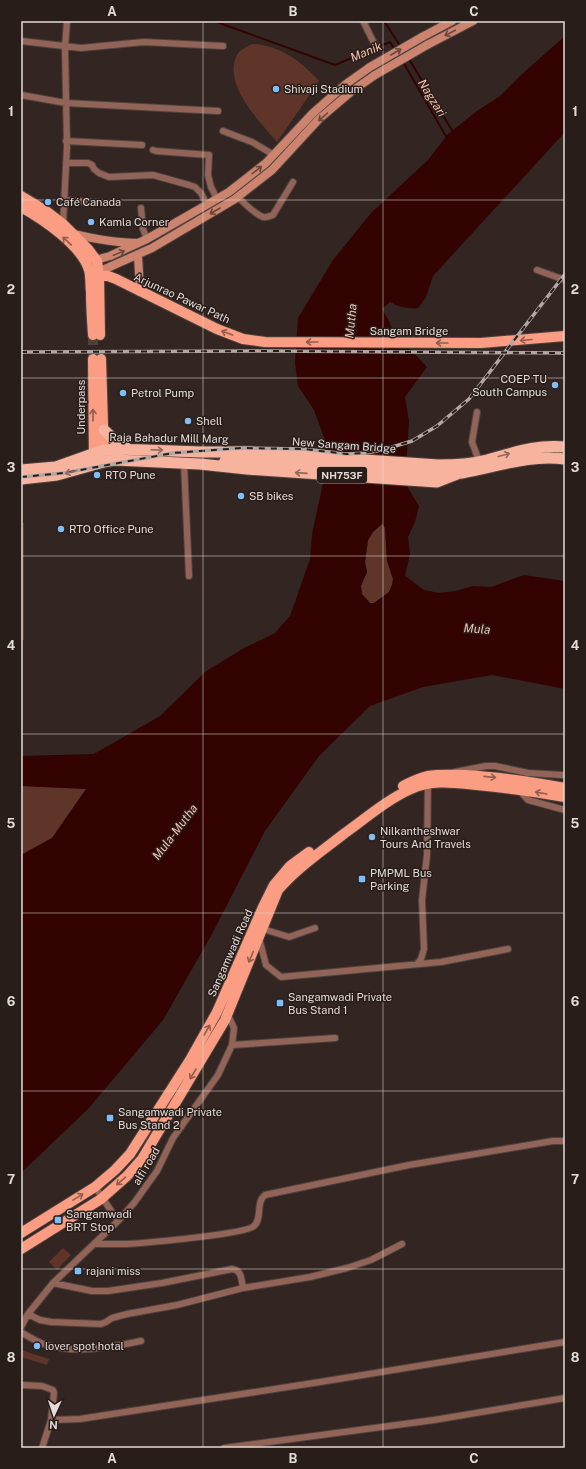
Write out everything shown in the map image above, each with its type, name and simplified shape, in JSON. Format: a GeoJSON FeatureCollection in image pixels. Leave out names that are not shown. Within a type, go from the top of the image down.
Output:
{"type":"FeatureCollection","features":[{"type":"Feature","properties":{"kind":"highway"},"geometry":{"type":"LineString","coordinates":[[104,430],[118,443],[128,449]]}},
{"type":"Feature","properties":{"kind":"highway","name":"NH753F"},"geometry":{"type":"LineString","coordinates":[[438,474],[460,464],[536,447],[565,447]]}},
{"type":"Feature","properties":{"kind":"highway","name":"Raja Bahadur Mill Marg"},"geometry":{"type":"LineString","coordinates":[[21,470],[56,467],[99,452],[128,449],[201,452],[248,460]]}},
{"type":"Feature","properties":{"kind":"highway","name":"Raja Bahadur Mill Marg"},"geometry":{"type":"LineString","coordinates":[[184,463],[228,456]]}},
{"type":"Feature","properties":{"kind":"highway","name":"NH753F"},"geometry":{"type":"LineString","coordinates":[[248,460],[438,474],[460,473],[528,460],[555,458],[565,459]]}},
{"type":"Feature","properties":{"kind":"highway","name":"Raja Bahadur Mill Marg"},"geometry":{"type":"LineString","coordinates":[[21,479],[57,475],[99,463],[116,460],[184,463],[248,460]]}},
{"type":"Feature","properties":{"kind":"highway","name":"New Sangam Bridge"},"geometry":{"type":"LineString","coordinates":[[248,460],[438,474]]}},
{"type":"Feature","properties":{"kind":"main road"},"geometry":{"type":"LineString","coordinates":[[96,274],[126,250],[217,199],[251,175],[274,155],[313,113],[370,67],[433,31],[442,23],[452,21]]}},
{"type":"Feature","properties":{"kind":"main road"},"geometry":{"type":"LineString","coordinates":[[96,274],[138,255],[238,197],[272,170],[319,119],[375,75],[473,21]]}},
{"type":"Feature","properties":{"kind":"main road"},"geometry":{"type":"LineString","coordinates":[[433,31],[437,40]]}},
{"type":"Feature","properties":{"kind":"main road"},"geometry":{"type":"LineString","coordinates":[[330,98],[337,104]]}},
{"type":"Feature","properties":{"kind":"main road"},"geometry":{"type":"LineString","coordinates":[[21,196],[46,211],[63,224],[88,249],[96,274],[96,335]]}},
{"type":"Feature","properties":{"kind":"main road"},"geometry":{"type":"LineString","coordinates":[[21,207],[40,218],[57,231],[81,255],[96,274]]}},
{"type":"Feature","properties":{"kind":"main road"},"geometry":{"type":"LineString","coordinates":[[74,234],[108,242],[144,241]]}},
{"type":"Feature","properties":{"kind":"main road"},"geometry":{"type":"LineString","coordinates":[[138,255],[140,292]]}},
{"type":"Feature","properties":{"kind":"main road","name":"Arjunrao Pawar Path"},"geometry":{"type":"LineString","coordinates":[[96,274],[116,279],[217,329],[243,339],[265,342]]}},
{"type":"Feature","properties":{"kind":"main road","name":"Sangam Bridge"},"geometry":{"type":"LineString","coordinates":[[265,342],[481,344],[565,336]]}},
{"type":"Feature","properties":{"kind":"main road","name":"Underpass"},"geometry":{"type":"LineString","coordinates":[[97,359],[104,430],[99,452],[97,359]]}},
{"type":"Feature","properties":{"kind":"main road"},"geometry":{"type":"LineString","coordinates":[[99,452],[99,463]]}},
{"type":"Feature","properties":{"kind":"main road","name":"Sangamwadi Road"},"geometry":{"type":"LineString","coordinates":[[21,1249],[102,1199],[127,1176],[142,1159],[204,1055],[223,1011],[263,907],[274,885],[290,866],[390,794],[415,780],[444,778],[518,784]]}},
{"type":"Feature","properties":{"kind":"main road","name":"Sangamwadi Road"},"geometry":{"type":"LineString","coordinates":[[21,1233],[95,1187],[115,1170],[130,1154],[223,1011],[259,938],[278,890],[291,875],[378,809],[428,780]]}},
{"type":"Feature","properties":{"kind":"main road"},"geometry":{"type":"LineString","coordinates":[[518,784],[565,788]]}},
{"type":"Feature","properties":{"kind":"main road"},"geometry":{"type":"LineString","coordinates":[[518,784],[565,797]]}},
{"type":"Feature","properties":{"kind":"street"},"geometry":{"type":"LineString","coordinates":[[63,224],[66,163],[65,47],[67,21]]}},
{"type":"Feature","properties":{"kind":"street"},"geometry":{"type":"LineString","coordinates":[[363,21],[376,47]]}},
{"type":"Feature","properties":{"kind":"street"},"geometry":{"type":"LineString","coordinates":[[21,41],[65,47],[88,48],[144,42],[223,46]]}},
{"type":"Feature","properties":{"kind":"street"},"geometry":{"type":"LineString","coordinates":[[21,95],[66,103],[218,111]]}},
{"type":"Feature","properties":{"kind":"street"},"geometry":{"type":"LineString","coordinates":[[223,131],[252,142],[274,155]]}},
{"type":"Feature","properties":{"kind":"street"},"geometry":{"type":"LineString","coordinates":[[66,141],[142,144]]}},
{"type":"Feature","properties":{"kind":"street"},"geometry":{"type":"LineString","coordinates":[[153,150],[209,155],[208,175],[211,187],[217,199]]}},
{"type":"Feature","properties":{"kind":"street"},"geometry":{"type":"LineString","coordinates":[[66,163],[88,163],[99,173],[109,177],[153,175],[189,185],[201,193],[207,205]]}},
{"type":"Feature","properties":{"kind":"street"},"geometry":{"type":"LineString","coordinates":[[238,197],[263,217],[268,217],[273,215],[293,182]]}},
{"type":"Feature","properties":{"kind":"street"},"geometry":{"type":"LineString","coordinates":[[64,200],[104,203]]}},
{"type":"Feature","properties":{"kind":"street"},"geometry":{"type":"LineString","coordinates":[[142,208],[144,241]]}},
{"type":"Feature","properties":{"kind":"street"},"geometry":{"type":"LineString","coordinates":[[537,270],[565,280]]}},
{"type":"Feature","properties":{"kind":"street"},"geometry":{"type":"LineString","coordinates":[[477,412],[472,442],[478,461]]}},
{"type":"Feature","properties":{"kind":"street"},"geometry":{"type":"LineString","coordinates":[[184,463],[189,576]]}},
{"type":"Feature","properties":{"kind":"street"},"geometry":{"type":"LineString","coordinates":[[444,778],[486,766],[495,766],[528,773],[562,775]]}},
{"type":"Feature","properties":{"kind":"street"},"geometry":{"type":"LineString","coordinates":[[417,964],[424,949],[422,900],[427,855],[428,780]]}},
{"type":"Feature","properties":{"kind":"street"},"geometry":{"type":"LineString","coordinates":[[518,784],[522,793],[528,800],[565,810]]}},
{"type":"Feature","properties":{"kind":"street"},"geometry":{"type":"LineString","coordinates":[[263,928],[289,938],[315,928]]}},
{"type":"Feature","properties":{"kind":"street"},"geometry":{"type":"LineString","coordinates":[[259,938],[266,964],[281,977],[441,962],[508,949]]}},
{"type":"Feature","properties":{"kind":"street","name":"alfi road"},"geometry":{"type":"LineString","coordinates":[[21,1327],[28,1314],[52,1283],[118,1221],[134,1203],[157,1171],[173,1138],[218,1075],[232,1045],[234,1028],[223,1011]]}},
{"type":"Feature","properties":{"kind":"street"},"geometry":{"type":"LineString","coordinates":[[232,1045],[335,1038]]}},
{"type":"Feature","properties":{"kind":"street"},"geometry":{"type":"LineString","coordinates":[[94,1244],[127,1244],[162,1241],[246,1230],[254,1227],[257,1221],[261,1198],[265,1195],[409,1165],[553,1141],[565,1141]]}},
{"type":"Feature","properties":{"kind":"street"},"geometry":{"type":"LineString","coordinates":[[95,1187],[118,1221]]}},
{"type":"Feature","properties":{"kind":"street"},"geometry":{"type":"LineString","coordinates":[[28,1314],[40,1320],[51,1322],[101,1324],[112,1318],[127,1314],[177,1305],[243,1288],[310,1277],[347,1268],[371,1260],[402,1244]]}},
{"type":"Feature","properties":{"kind":"street"},"geometry":{"type":"LineString","coordinates":[[52,1283],[92,1291],[108,1291],[232,1269],[237,1270],[240,1273],[243,1288]]}},
{"type":"Feature","properties":{"kind":"street"},"geometry":{"type":"LineString","coordinates":[[21,1332],[32,1340],[46,1345],[67,1349],[94,1349],[141,1341]]}},
{"type":"Feature","properties":{"kind":"street"},"geometry":{"type":"LineString","coordinates":[[51,1420],[95,1417],[565,1342]]}},
{"type":"Feature","properties":{"kind":"street"},"geometry":{"type":"LineString","coordinates":[[21,1385],[42,1386],[53,1390],[51,1420],[42,1448]]}},
{"type":"Feature","properties":{"kind":"street"},"geometry":{"type":"LineString","coordinates":[[224,1448],[427,1421],[565,1398]]}},
{"type":"Feature","properties":{"kind":"shaded area","name":"Shivaji Stadium"},"geometry":{"type":"Polygon","coordinates":[[[252,44],[271,47],[289,55],[305,67],[319,81],[277,142],[261,124],[245,102],[235,78],[234,66],[238,53],[252,44]]]}},
{"type":"Feature","properties":{"kind":"shaded area"},"geometry":{"type":"Polygon","coordinates":[[[21,523],[24,523],[24,640],[21,640],[21,523]]]}},
{"type":"Feature","properties":{"kind":"shaded area"},"geometry":{"type":"Polygon","coordinates":[[[382,524],[385,528],[387,561],[393,579],[389,592],[374,603],[370,603],[362,595],[361,586],[367,572],[365,562],[368,540],[373,532],[382,524]]]}},
{"type":"Feature","properties":{"kind":"shaded area"},"geometry":{"type":"Polygon","coordinates":[[[21,786],[86,789],[52,838],[21,855],[21,786]]]}},
{"type":"Feature","properties":{"kind":"shaded area"},"geometry":{"type":"Polygon","coordinates":[[[63,1248],[71,1255],[57,1270],[49,1262],[63,1248]]]}},
{"type":"Feature","properties":{"kind":"shaded area"},"geometry":{"type":"Polygon","coordinates":[[[21,1350],[49,1359],[47,1365],[21,1357],[21,1350]]]}},
{"type":"Feature","properties":{"kind":"water"},"geometry":{"type":"Polygon","coordinates":[[[565,36],[565,132],[433,276],[426,297],[418,308],[403,307],[390,302],[382,309],[393,331],[427,367],[405,397],[409,421],[407,453],[408,488],[419,506],[415,522],[408,537],[410,554],[405,576],[424,590],[439,593],[456,591],[473,586],[491,587],[524,575],[565,581],[565,689],[492,675],[423,687],[370,706],[319,756],[265,831],[212,934],[163,1020],[89,1108],[21,1173],[21,855],[52,838],[86,789],[21,786],[21,756],[94,754],[160,716],[205,672],[244,648],[275,633],[290,616],[310,559],[312,534],[323,483],[325,440],[314,410],[298,386],[295,363],[298,318],[333,260],[371,213],[428,160],[448,134],[477,111],[500,96],[522,74],[565,36]],[[382,524],[373,532],[368,540],[365,562],[367,572],[361,586],[362,594],[370,603],[374,603],[389,592],[392,585],[393,579],[387,561],[385,528],[382,524]]]}},
{"type":"Feature","properties":{"kind":"waterway","name":"Manik"},"geometry":{"type":"LineString","coordinates":[[214,21],[335,65],[390,42],[395,50]]}},
{"type":"Feature","properties":{"kind":"waterway","name":"Nagzari"},"geometry":{"type":"LineString","coordinates":[[384,21],[401,47]]}},
{"type":"Feature","properties":{"kind":"waterway","name":"Nagzari"},"geometry":{"type":"LineString","coordinates":[[409,59],[453,132]]}},
{"type":"Feature","properties":{"kind":"waterway","name":"Manik"},"geometry":{"type":"LineString","coordinates":[[403,62],[447,138]]}},
{"type":"Feature","properties":{"kind":"tunnel"},"geometry":{"type":"LineString","coordinates":[[93,335],[93,359]]}},
{"type":"Feature","properties":{"kind":"railway"},"geometry":{"type":"LineString","coordinates":[[21,477],[64,473],[173,453],[241,448],[304,449],[347,454],[379,451],[412,441],[437,426],[469,399],[565,274]]}},
{"type":"Feature","properties":{"kind":"railway"},"geometry":{"type":"LineString","coordinates":[[21,352],[270,351],[565,353]]}},
{"type":"Feature","properties":{"kind":"place","name":"Shivaji Stadium"},"geometry":{"type":"Point","coordinates":[276,89]}},
{"type":"Feature","properties":{"kind":"place","name":"Café Canada"},"geometry":{"type":"Point","coordinates":[48,202]}},
{"type":"Feature","properties":{"kind":"place","name":"Kamla Corner"},"geometry":{"type":"Point","coordinates":[91,222]}},
{"type":"Feature","properties":{"kind":"place","name":"COEP TU South Campus"},"geometry":{"type":"Point","coordinates":[555,385]}},
{"type":"Feature","properties":{"kind":"place","name":"Petrol Pump"},"geometry":{"type":"Point","coordinates":[123,393]}},
{"type":"Feature","properties":{"kind":"place","name":"Shell"},"geometry":{"type":"Point","coordinates":[188,421]}},
{"type":"Feature","properties":{"kind":"place","name":"RTO Pune"},"geometry":{"type":"Point","coordinates":[97,475]}},
{"type":"Feature","properties":{"kind":"place","name":"SB bikes"},"geometry":{"type":"Point","coordinates":[241,496]}},
{"type":"Feature","properties":{"kind":"place","name":"RTO Office Pune"},"geometry":{"type":"Point","coordinates":[61,529]}},
{"type":"Feature","properties":{"kind":"place","name":"Nilkantheshwar Tours And Travels"},"geometry":{"type":"Point","coordinates":[372,837]}},
{"type":"Feature","properties":{"kind":"place","name":"PMPML Bus Parking"},"geometry":{"type":"Point","coordinates":[362,879]}},
{"type":"Feature","properties":{"kind":"place","name":"Sangamwadi Private Bus Stand 1"},"geometry":{"type":"Point","coordinates":[280,1003]}},
{"type":"Feature","properties":{"kind":"place","name":"Sangamwadi Private Bus Stand 2"},"geometry":{"type":"Point","coordinates":[110,1118]}},
{"type":"Feature","properties":{"kind":"place","name":"Sangamwadi BRT Stop"},"geometry":{"type":"Point","coordinates":[58,1220]}},
{"type":"Feature","properties":{"kind":"place","name":"rajani miss"},"geometry":{"type":"Point","coordinates":[78,1271]}},
{"type":"Feature","properties":{"kind":"place","name":"lover spot hotal"},"geometry":{"type":"Point","coordinates":[37,1346]}},
{"type":"Feature","properties":{"kind":"water label","name":"Mutha"},"geometry":{"type":"Point","coordinates":[351,321]}},
{"type":"Feature","properties":{"kind":"water label","name":"Mula"},"geometry":{"type":"Point","coordinates":[477,629]}},
{"type":"Feature","properties":{"kind":"water label","name":"Mula-Mutha"},"geometry":{"type":"Point","coordinates":[175,832]}}]}
